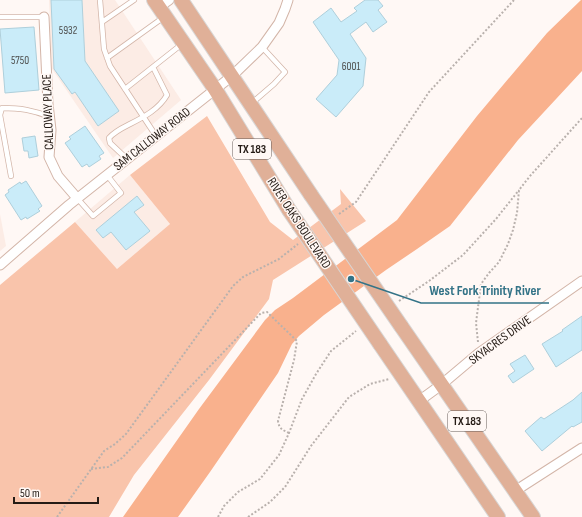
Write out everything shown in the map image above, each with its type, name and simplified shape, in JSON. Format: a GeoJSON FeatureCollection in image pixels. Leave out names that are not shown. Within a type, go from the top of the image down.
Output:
{"type":"FeatureCollection","features":[{"type":"Feature","properties":{"kind":"main road","name":"RIVER OAKS BOULEVARD"},"geometry":{"type":"LineString","coordinates":[[181,0],[311,195],[441,385]]}},
{"type":"Feature","properties":{"kind":"main road","name":"RIVER OAKS BOULEVARD"},"geometry":{"type":"LineString","coordinates":[[162,6],[183,43],[289,210],[401,375]]}},
{"type":"Feature","properties":{"kind":"main road","name":"TX 183"},"geometry":{"type":"LineString","coordinates":[[401,375],[498,517]]}},
{"type":"Feature","properties":{"kind":"main road","name":"TX 183"},"geometry":{"type":"LineString","coordinates":[[441,385],[533,517]]}},
{"type":"Feature","properties":{"kind":"street","name":"SAM CALLOWAY ROAD"},"geometry":{"type":"LineString","coordinates":[[0,265],[77,198],[232,76],[262,47],[279,23],[288,0]]}},
{"type":"Feature","properties":{"kind":"street","name":"CALLOWAY PLACE"},"geometry":{"type":"LineString","coordinates":[[44,17],[51,130],[49,157],[58,176],[77,198]]}},
{"type":"Feature","properties":{"kind":"street","name":"SKYACRES DRIVE"},"geometry":{"type":"LineString","coordinates":[[419,401],[441,385],[479,353],[582,281]]}},
{"type":"Feature","properties":{"kind":"street"},"geometry":{"type":"LineString","coordinates":[[515,491],[582,448]]}},
{"type":"Feature","properties":{"kind":"lane"},"geometry":{"type":"LineString","coordinates":[[100,0],[104,49],[110,66],[156,136]]}},
{"type":"Feature","properties":{"kind":"lane"},"geometry":{"type":"LineString","coordinates":[[102,22],[134,0]]}},
{"type":"Feature","properties":{"kind":"lane"},"geometry":{"type":"LineString","coordinates":[[107,58],[162,6]]}},
{"type":"Feature","properties":{"kind":"lane"},"geometry":{"type":"LineString","coordinates":[[0,17],[44,17]]}},
{"type":"Feature","properties":{"kind":"lane"},"geometry":{"type":"LineString","coordinates":[[125,88],[183,43]]}},
{"type":"Feature","properties":{"kind":"lane"},"geometry":{"type":"LineString","coordinates":[[251,105],[285,72],[262,47]]}},
{"type":"Feature","properties":{"kind":"lane"},"geometry":{"type":"LineString","coordinates":[[127,159],[110,143],[109,138],[113,133],[144,117],[163,102],[167,95],[153,67]]}},
{"type":"Feature","properties":{"kind":"lane"},"geometry":{"type":"LineString","coordinates":[[11,176],[0,115],[1,105],[27,109],[50,117]]}},
{"type":"Feature","properties":{"kind":"lane"},"geometry":{"type":"LineString","coordinates":[[77,198],[93,216],[121,193],[107,175]]}},
{"type":"Feature","properties":{"kind":"path"},"geometry":{"type":"LineString","coordinates":[[338,215],[356,202],[429,92],[514,0]]}},
{"type":"Feature","properties":{"kind":"path"},"geometry":{"type":"LineString","coordinates":[[398,301],[429,281],[463,254],[582,118]]}},
{"type":"Feature","properties":{"kind":"path"},"geometry":{"type":"LineString","coordinates":[[479,353],[476,323],[481,284],[499,262],[508,244],[516,218],[519,190]]}},
{"type":"Feature","properties":{"kind":"path"},"geometry":{"type":"LineString","coordinates":[[57,517],[104,451],[126,434],[233,286],[243,277],[279,259],[302,241]]}},
{"type":"Feature","properties":{"kind":"path"},"geometry":{"type":"LineString","coordinates":[[91,469],[108,467],[122,458],[261,313],[267,312],[297,341],[294,360],[278,422],[282,430],[289,433]]}},
{"type":"Feature","properties":{"kind":"path"},"geometry":{"type":"LineString","coordinates":[[218,517],[224,506],[238,492],[260,479],[279,455],[302,399],[316,374],[332,351],[358,330]]}},
{"type":"Feature","properties":{"kind":"path"},"geometry":{"type":"LineString","coordinates":[[248,517],[270,502],[285,487],[311,446],[349,397],[370,384],[401,375]]}},
{"type":"Feature","properties":{"kind":"shaded area"},"geometry":{"type":"Polygon","coordinates":[[[49,0],[115,0],[181,100],[113,158],[52,69],[49,0]]]}},
{"type":"Feature","properties":{"kind":"shaded area"},"geometry":{"type":"Polygon","coordinates":[[[581,0],[582,71],[518,140],[450,226],[324,315],[299,336],[292,344],[278,373],[178,517],[123,517],[199,409],[265,320],[275,310],[397,220],[477,116],[547,33],[581,0]]]}},
{"type":"Feature","properties":{"kind":"shaded area"},"geometry":{"type":"Polygon","coordinates":[[[207,116],[270,222],[293,240],[341,204],[340,189],[366,221],[273,280],[269,299],[209,380],[134,475],[109,517],[0,517],[0,285],[75,222],[117,269],[170,224],[130,175],[207,116]]]}},
{"type":"Feature","properties":{"kind":"shaded area"},"geometry":{"type":"Polygon","coordinates":[[[130,175],[170,224],[117,269],[75,222],[130,175]]]}},
{"type":"Feature","properties":{"kind":"shaded area"},"geometry":{"type":"Polygon","coordinates":[[[0,214],[6,246],[0,251],[0,214]]]}},
{"type":"Feature","properties":{"kind":"building"},"geometry":{"type":"Polygon","coordinates":[[[51,0],[82,0],[85,61],[119,111],[98,126],[75,92],[72,94],[54,69],[51,0]]]}},
{"type":"Feature","properties":{"kind":"building"},"geometry":{"type":"Polygon","coordinates":[[[365,0],[378,0],[383,6],[378,10],[387,22],[373,32],[366,22],[350,34],[366,58],[363,86],[336,117],[316,99],[337,75],[339,60],[313,22],[331,8],[341,22],[357,11],[354,8],[365,0]]]}},
{"type":"Feature","properties":{"kind":"building"},"geometry":{"type":"Polygon","coordinates":[[[34,27],[39,90],[5,93],[0,29],[34,27]]]}},
{"type":"Feature","properties":{"kind":"building"},"geometry":{"type":"Polygon","coordinates":[[[85,126],[104,153],[99,156],[101,159],[89,167],[87,164],[82,167],[65,143],[71,139],[69,137],[85,126]]]}},
{"type":"Feature","properties":{"kind":"building"},"geometry":{"type":"Polygon","coordinates":[[[35,136],[38,156],[29,158],[28,151],[24,151],[22,138],[35,136]]]}},
{"type":"Feature","properties":{"kind":"building"},"geometry":{"type":"Polygon","coordinates":[[[26,181],[42,206],[38,209],[40,211],[27,219],[26,217],[21,220],[5,195],[9,192],[8,190],[20,182],[21,184],[26,181]]]}},
{"type":"Feature","properties":{"kind":"building"},"geometry":{"type":"Polygon","coordinates":[[[137,196],[144,205],[134,212],[150,231],[126,250],[111,232],[103,238],[96,230],[137,196]]]}},
{"type":"Feature","properties":{"kind":"building"},"geometry":{"type":"Polygon","coordinates":[[[582,316],[582,350],[556,367],[542,344],[563,331],[562,330],[582,316]]]}},
{"type":"Feature","properties":{"kind":"building"},"geometry":{"type":"Polygon","coordinates":[[[525,355],[534,369],[513,383],[508,376],[515,371],[510,364],[525,355]]]}},
{"type":"Feature","properties":{"kind":"building"},"geometry":{"type":"Polygon","coordinates":[[[582,392],[582,422],[573,427],[572,426],[542,451],[525,431],[541,417],[544,419],[573,400],[582,392]]]}},
{"type":"Feature","properties":{"kind":"place","name":"West Fork Trinity River"},"geometry":{"type":"Point","coordinates":[351,279]}}]}
